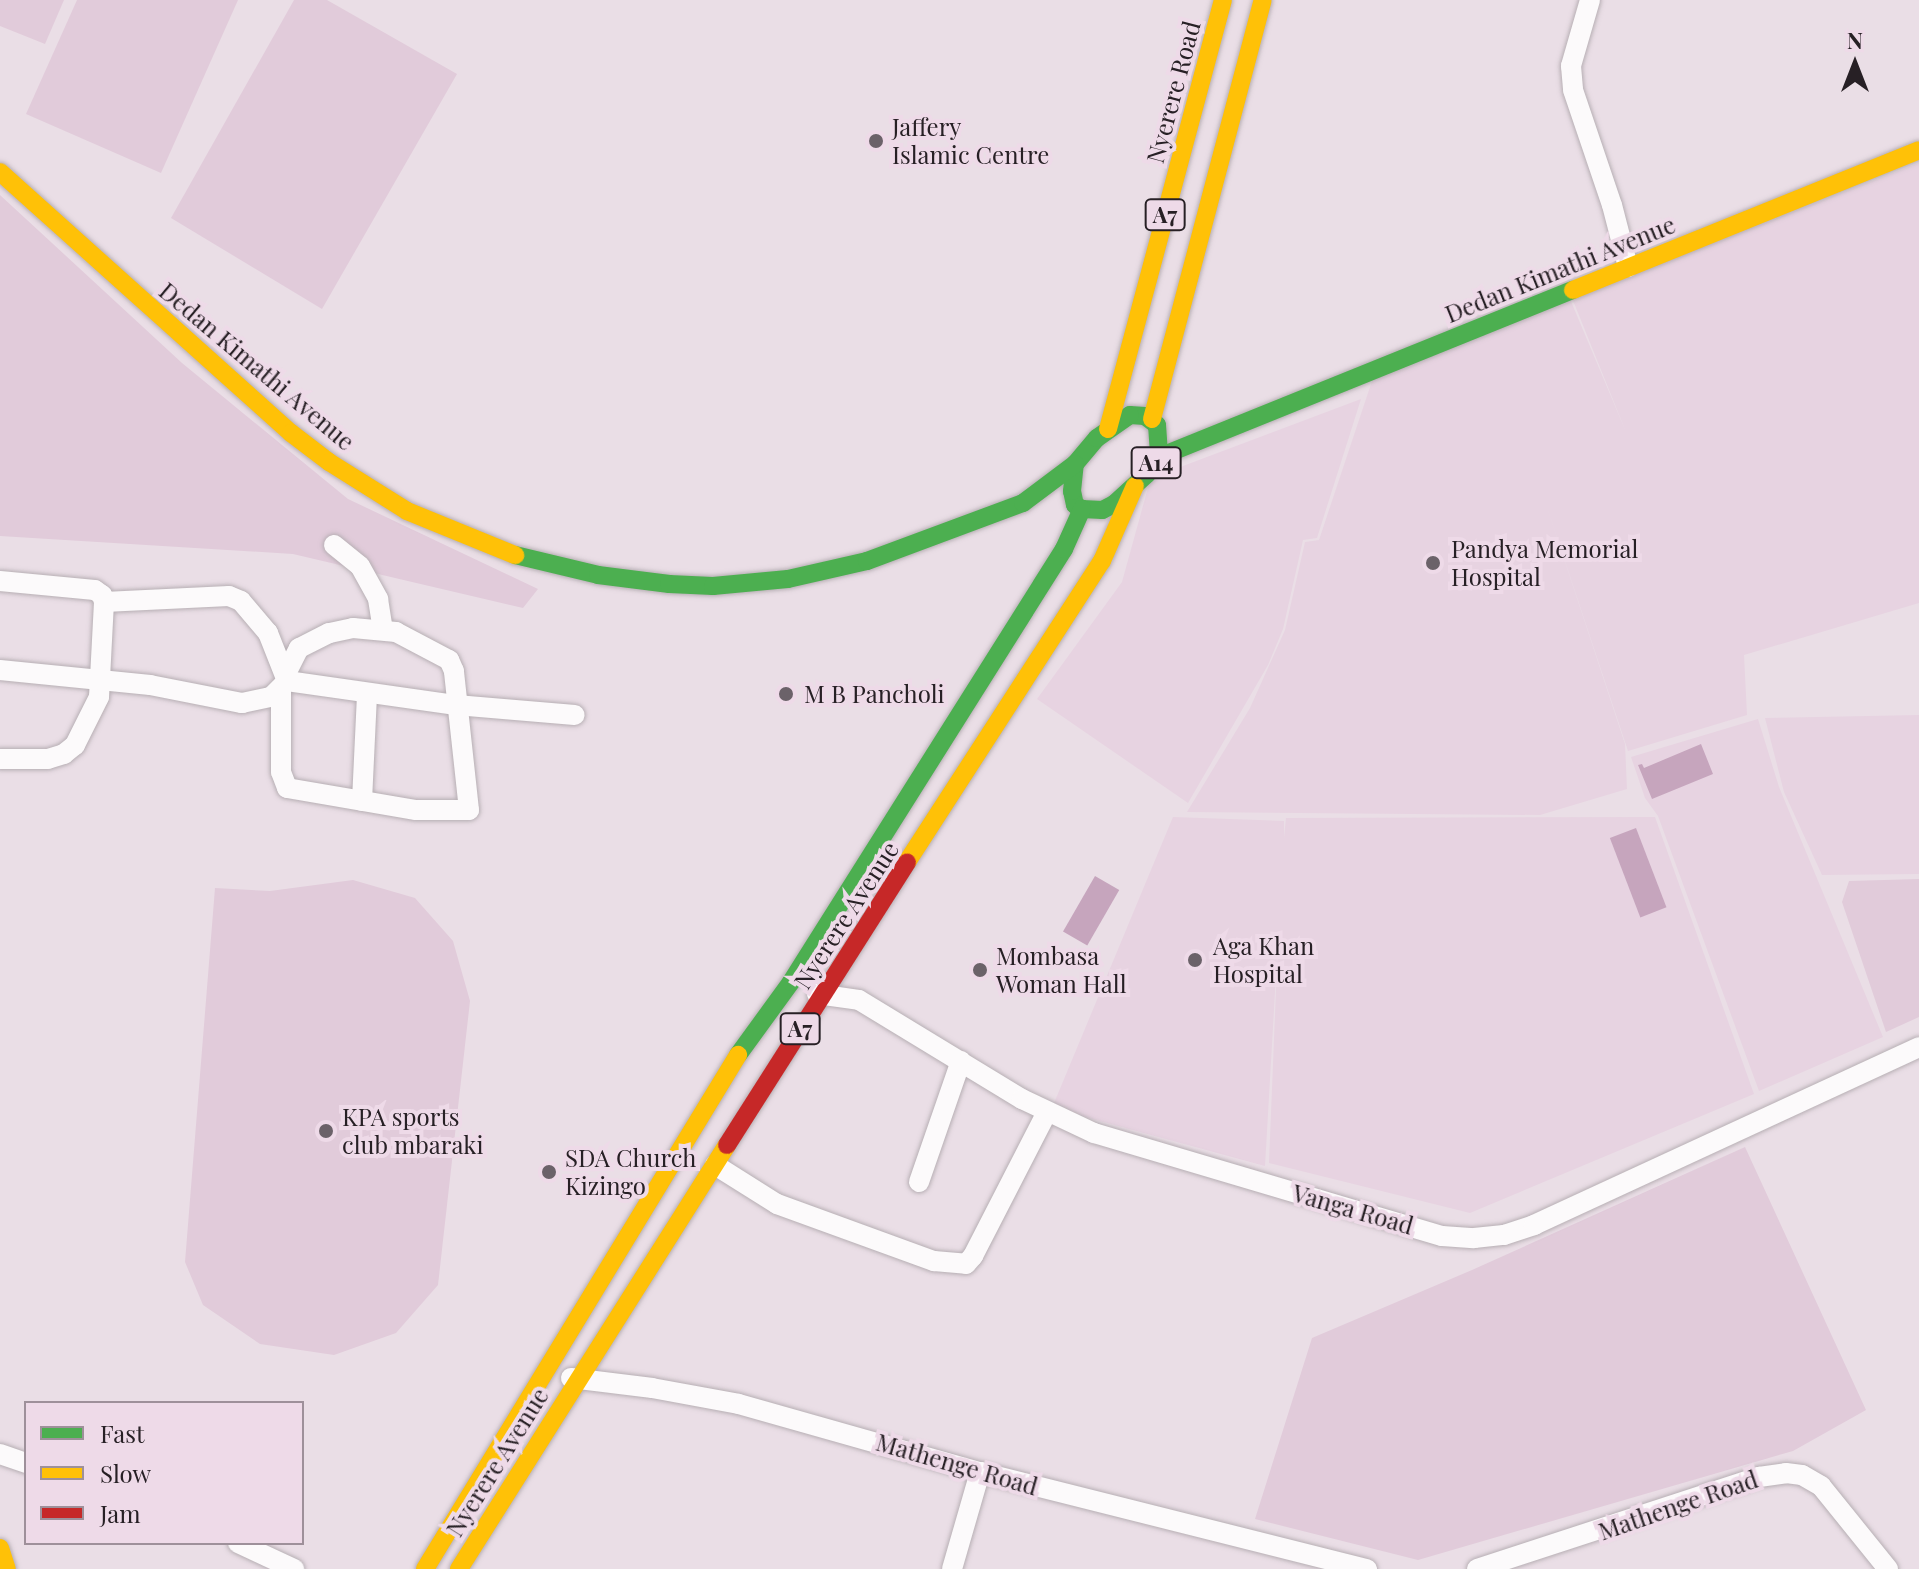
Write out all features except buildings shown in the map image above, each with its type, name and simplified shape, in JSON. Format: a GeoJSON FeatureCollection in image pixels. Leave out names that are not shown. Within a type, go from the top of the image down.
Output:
{"type":"FeatureCollection","features":[{"type":"Feature","properties":{"kind":"main road","name":"Nyerere Road"},"geometry":{"type":"LineString","coordinates":[[1108,429],[1230,49],[1223,0]]}},
{"type":"Feature","properties":{"kind":"main road","name":"Nyerere Road"},"geometry":{"type":"LineString","coordinates":[[1168,425],[1218,93],[1230,49],[1263,0]]}},
{"type":"Feature","properties":{"kind":"main road","name":"Dedan Kimathi Avenue"},"geometry":{"type":"LineString","coordinates":[[1159,457],[1919,150]]}},
{"type":"Feature","properties":{"kind":"main road","name":"Dedan Kimathi Avenue"},"geometry":{"type":"LineString","coordinates":[[0,172],[291,433],[407,511],[500,551],[556,566],[636,581],[713,586],[747,584],[867,561],[1023,503]]}},
{"type":"Feature","properties":{"kind":"main road","name":"A14"},"geometry":{"type":"LineString","coordinates":[[1075,464],[1108,429],[1130,415],[1168,425],[1159,457],[1135,486],[1102,510],[1078,507]]}},
{"type":"Feature","properties":{"kind":"main road","name":"Dedan Kimathi Avenue"},"geometry":{"type":"LineString","coordinates":[[1168,425],[1219,432]]}},
{"type":"Feature","properties":{"kind":"main road"},"geometry":{"type":"LineString","coordinates":[[1023,503],[1075,464]]}},
{"type":"Feature","properties":{"kind":"main road"},"geometry":{"type":"LineString","coordinates":[[1023,503],[1078,507],[1071,480],[1075,464]]}},
{"type":"Feature","properties":{"kind":"main road","name":"Nyerere Avenue"},"geometry":{"type":"LineString","coordinates":[[459,1569],[821,996],[1102,561],[1135,486]]}},
{"type":"Feature","properties":{"kind":"main road","name":"Nyerere Avenue"},"geometry":{"type":"LineString","coordinates":[[432,1567],[720,1081],[815,945],[1064,549],[1078,507]]}},
{"type":"Feature","properties":{"kind":"main road"},"geometry":{"type":"LineString","coordinates":[[969,700],[1002,717]]}},
{"type":"Feature","properties":{"kind":"main road"},"geometry":{"type":"LineString","coordinates":[[854,883],[884,902]]}},
{"type":"Feature","properties":{"kind":"main road"},"geometry":{"type":"LineString","coordinates":[[601,1342],[720,1081]]}},
{"type":"Feature","properties":{"kind":"main road"},"geometry":{"type":"LineString","coordinates":[[0,1548],[7,1569]]}},
{"type":"Feature","properties":{"kind":"street"},"geometry":{"type":"LineString","coordinates":[[1590,0],[1571,66],[1573,90],[1612,205],[1628,267]]}},
{"type":"Feature","properties":{"kind":"street"},"geometry":{"type":"LineString","coordinates":[[334,545],[360,566],[378,599],[383,629]]}},
{"type":"Feature","properties":{"kind":"street"},"geometry":{"type":"LineString","coordinates":[[0,581],[95,590],[104,602],[101,678],[92,713],[75,745],[64,754],[48,759],[0,759]]}},
{"type":"Feature","properties":{"kind":"street"},"geometry":{"type":"LineString","coordinates":[[104,602],[229,596],[241,601],[268,633],[285,682]]}},
{"type":"Feature","properties":{"kind":"street"},"geometry":{"type":"LineString","coordinates":[[353,628],[396,632],[449,660],[454,671],[469,810],[416,810],[287,788],[281,772],[285,682],[299,648],[329,633],[353,628]]}},
{"type":"Feature","properties":{"kind":"street"},"geometry":{"type":"LineString","coordinates":[[0,670],[101,678],[242,703],[263,701],[285,682],[456,705],[575,715]]}},
{"type":"Feature","properties":{"kind":"street"},"geometry":{"type":"LineString","coordinates":[[362,801],[367,693]]}},
{"type":"Feature","properties":{"kind":"street"},"geometry":{"type":"LineString","coordinates":[[815,945],[843,965],[844,978],[859,1000]]}},
{"type":"Feature","properties":{"kind":"street","name":"Vanga Road"},"geometry":{"type":"LineString","coordinates":[[791,982],[821,996],[859,1000],[1047,1112],[1094,1133],[1442,1236],[1474,1238],[1504,1235],[1534,1225],[1919,1047]]}},
{"type":"Feature","properties":{"kind":"street"},"geometry":{"type":"LineString","coordinates":[[919,1182],[961,1061]]}},
{"type":"Feature","properties":{"kind":"street"},"geometry":{"type":"LineString","coordinates":[[715,1165],[777,1204],[934,1261],[966,1264],[973,1256],[1047,1112]]}},
{"type":"Feature","properties":{"kind":"street","name":"Mathenge Road"},"geometry":{"type":"LineString","coordinates":[[543,1376],[739,1404],[980,1472],[1367,1569]]}},
{"type":"Feature","properties":{"kind":"street"},"geometry":{"type":"LineString","coordinates":[[0,1454],[24,1462]]}},
{"type":"Feature","properties":{"kind":"street"},"geometry":{"type":"LineString","coordinates":[[952,1569],[980,1472]]}},
{"type":"Feature","properties":{"kind":"street","name":"Mathenge Road"},"geometry":{"type":"LineString","coordinates":[[1477,1569],[1759,1477],[1786,1473],[1802,1475],[1821,1486],[1883,1568]]}},
{"type":"Feature","properties":{"kind":"street"},"geometry":{"type":"LineString","coordinates":[[242,1545],[294,1569]]}},
{"type":"Feature","properties":{"kind":"shaded area"},"geometry":{"type":"Polygon","coordinates":[[[0,0],[64,0],[45,44],[0,26],[0,0]]]}},
{"type":"Feature","properties":{"kind":"shaded area"},"geometry":{"type":"Polygon","coordinates":[[[77,0],[238,0],[161,173],[26,114],[77,0]]]}},
{"type":"Feature","properties":{"kind":"shaded area"},"geometry":{"type":"Polygon","coordinates":[[[294,0],[327,0],[457,74],[322,309],[171,218],[294,0]]]}},
{"type":"Feature","properties":{"kind":"shaded area"},"geometry":{"type":"Polygon","coordinates":[[[1919,163],[1919,603],[1744,655],[1747,715],[1628,751],[1544,498],[1625,744],[1627,789],[1540,815],[1187,812],[1250,708],[1285,630],[1305,542],[1319,540],[1372,381],[1570,299],[1626,432],[1572,298],[1919,163]]]}},
{"type":"Feature","properties":{"kind":"shaded area"},"geometry":{"type":"Polygon","coordinates":[[[0,195],[182,363],[348,499],[538,589],[523,608],[293,554],[0,536],[0,195]]]}},
{"type":"Feature","properties":{"kind":"shaded area"},"geometry":{"type":"Polygon","coordinates":[[[1361,399],[1317,538],[1303,540],[1283,629],[1268,665],[1188,803],[1037,699],[1122,582],[1149,484],[1183,466],[1361,399]]]}},
{"type":"Feature","properties":{"kind":"shaded area"},"geometry":{"type":"Polygon","coordinates":[[[1919,715],[1919,874],[1822,875],[1784,792],[1765,718],[1919,715]]]}},
{"type":"Feature","properties":{"kind":"shaded area"},"geometry":{"type":"Polygon","coordinates":[[[1758,719],[1779,787],[1883,1037],[1759,1091],[1658,816],[1645,798],[1631,757],[1758,719]]]}},
{"type":"Feature","properties":{"kind":"shaded area"},"geometry":{"type":"Polygon","coordinates":[[[1701,744],[1713,774],[1652,799],[1638,765],[1642,764],[1644,768],[1701,744]]]}},
{"type":"Feature","properties":{"kind":"shaded area"},"geometry":{"type":"Polygon","coordinates":[[[1173,817],[1284,821],[1284,838],[1286,818],[1655,817],[1754,1094],[1470,1213],[1269,1163],[1278,940],[1265,1166],[1052,1108],[1173,817]]]}},
{"type":"Feature","properties":{"kind":"shaded area"},"geometry":{"type":"Polygon","coordinates":[[[1636,828],[1666,907],[1640,917],[1610,838],[1636,828]]]}},
{"type":"Feature","properties":{"kind":"shaded area"},"geometry":{"type":"Polygon","coordinates":[[[1095,876],[1119,890],[1087,945],[1063,931],[1095,876]]]}},
{"type":"Feature","properties":{"kind":"shaded area"},"geometry":{"type":"Polygon","coordinates":[[[1919,879],[1919,1017],[1886,1032],[1842,902],[1849,881],[1919,879]]]}},
{"type":"Feature","properties":{"kind":"shaded area","name":"KPA sports club mbaraki"},"geometry":{"type":"Polygon","coordinates":[[[353,880],[415,898],[453,941],[470,1001],[438,1285],[396,1333],[334,1355],[260,1344],[203,1305],[185,1262],[215,888],[270,891],[353,880]]]}},
{"type":"Feature","properties":{"kind":"shaded area"},"geometry":{"type":"Polygon","coordinates":[[[1745,1147],[1866,1410],[1793,1451],[1418,1560],[1255,1519],[1312,1338],[1745,1147]]]}},
{"type":"Feature","properties":{"kind":"traffic: fast"},"geometry":{"type":"LineString","coordinates":[[1159,457],[1573,290]]}},
{"type":"Feature","properties":{"kind":"traffic: fast"},"geometry":{"type":"LineString","coordinates":[[1130,415],[1145,416],[1157,425],[1159,457],[1147,474],[1114,504],[1102,510],[1082,509],[1075,505],[1072,491],[1075,464],[1097,438],[1130,415]]}},
{"type":"Feature","properties":{"kind":"traffic: fast"},"geometry":{"type":"LineString","coordinates":[[515,555],[598,575],[669,584],[713,586],[788,579],[867,561],[1023,503],[1075,464]]}},
{"type":"Feature","properties":{"kind":"traffic: fast"},"geometry":{"type":"LineString","coordinates":[[738,1055],[791,982],[1064,549],[1082,509]]}},
{"type":"Feature","properties":{"kind":"traffic: slow"},"geometry":{"type":"LineString","coordinates":[[1108,429],[1223,0]]}},
{"type":"Feature","properties":{"kind":"traffic: slow"},"geometry":{"type":"LineString","coordinates":[[1152,419],[1263,0]]}},
{"type":"Feature","properties":{"kind":"traffic: slow"},"geometry":{"type":"LineString","coordinates":[[1573,290],[1919,150]]}},
{"type":"Feature","properties":{"kind":"traffic: slow"},"geometry":{"type":"LineString","coordinates":[[0,172],[291,433],[329,462],[407,511],[515,555]]}},
{"type":"Feature","properties":{"kind":"traffic: slow"},"geometry":{"type":"LineString","coordinates":[[907,862],[1102,561],[1135,486]]}},
{"type":"Feature","properties":{"kind":"traffic: slow"},"geometry":{"type":"LineString","coordinates":[[425,1569],[738,1055]]}},
{"type":"Feature","properties":{"kind":"traffic: slow"},"geometry":{"type":"LineString","coordinates":[[459,1569],[727,1145]]}},
{"type":"Feature","properties":{"kind":"traffic: slow"},"geometry":{"type":"LineString","coordinates":[[0,1548],[7,1569]]}},
{"type":"Feature","properties":{"kind":"traffic: jam"},"geometry":{"type":"LineString","coordinates":[[727,1145],[907,862]]}},
{"type":"Feature","properties":{"kind":"place","name":"Jaffery Islamic Centre"},"geometry":{"type":"Point","coordinates":[876,141]}},
{"type":"Feature","properties":{"kind":"place","name":"Pandya Memorial Hospital"},"geometry":{"type":"Point","coordinates":[1433,563]}},
{"type":"Feature","properties":{"kind":"place","name":"M B Pancholi"},"geometry":{"type":"Point","coordinates":[786,694]}},
{"type":"Feature","properties":{"kind":"place","name":"Aga Khan Hospital"},"geometry":{"type":"Point","coordinates":[1195,960]}},
{"type":"Feature","properties":{"kind":"place","name":"Mombasa Woman Hall"},"geometry":{"type":"Point","coordinates":[980,970]}},
{"type":"Feature","properties":{"kind":"place","name":"KPA sports club mbaraki"},"geometry":{"type":"Point","coordinates":[326,1131]}},
{"type":"Feature","properties":{"kind":"place","name":"SDA Church Kizingo"},"geometry":{"type":"Point","coordinates":[549,1172]}}]}
